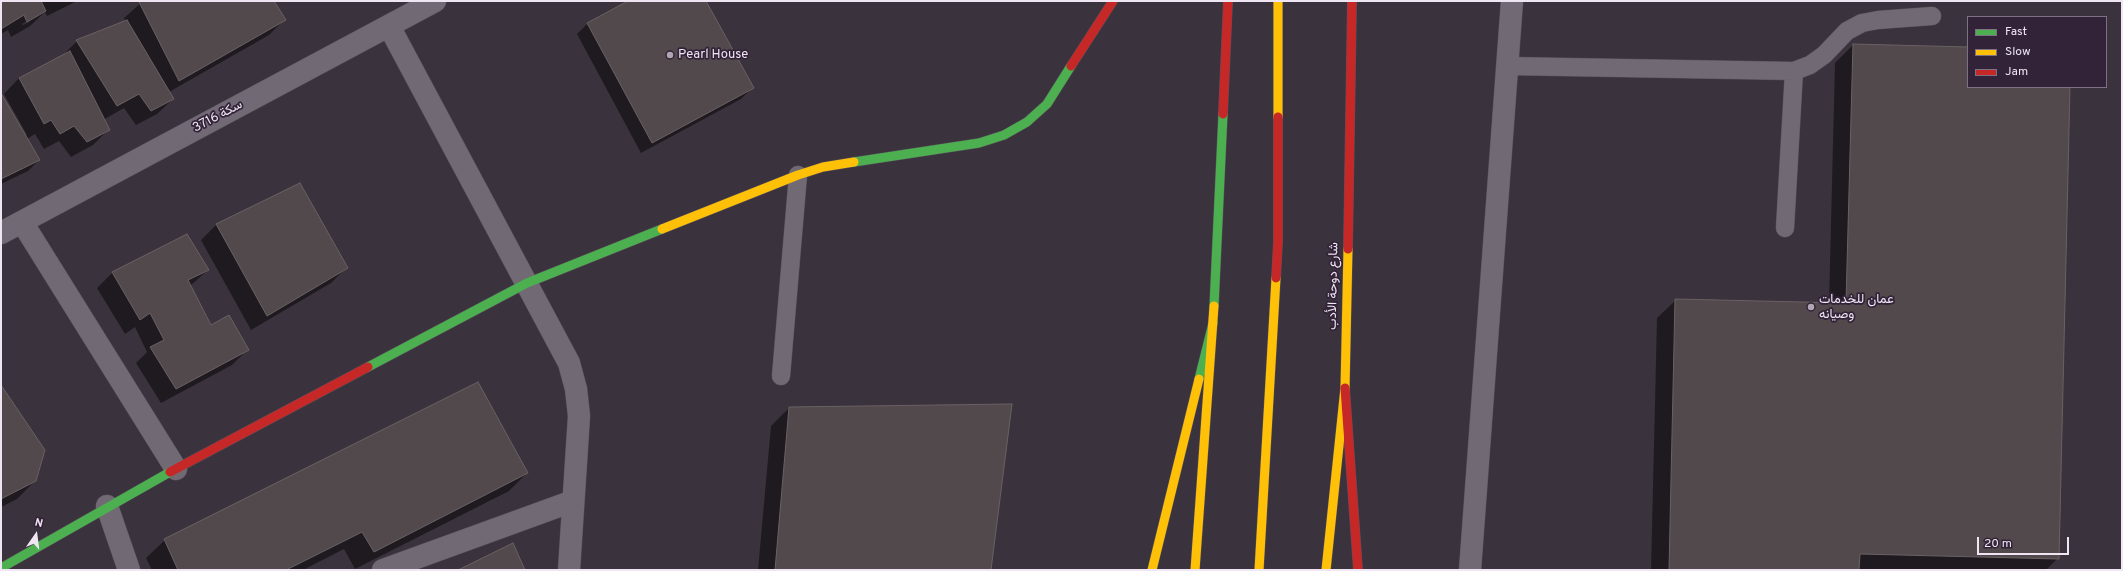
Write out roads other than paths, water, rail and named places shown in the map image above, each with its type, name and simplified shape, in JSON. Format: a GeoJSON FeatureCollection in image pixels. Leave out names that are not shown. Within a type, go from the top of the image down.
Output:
{"type":"FeatureCollection","features":[{"type":"Feature","properties":{"kind":"main road"},"geometry":{"type":"LineString","coordinates":[[1,568],[107,506],[527,283],[798,175],[823,167],[979,143],[1004,135],[1027,122],[1047,104],[1113,1]]}},
{"type":"Feature","properties":{"kind":"main road"},"geometry":{"type":"LineString","coordinates":[[1195,570],[1213,323],[1228,1]]}},
{"type":"Feature","properties":{"kind":"main road"},"geometry":{"type":"LineString","coordinates":[[1259,570],[1278,242],[1278,1]]}},
{"type":"Feature","properties":{"kind":"main road","name":"شارع دوحة الأدب"},"geometry":{"type":"LineString","coordinates":[[1326,570],[1345,388],[1352,1]]}},
{"type":"Feature","properties":{"kind":"main road"},"geometry":{"type":"LineString","coordinates":[[1152,570],[1213,323]]}},
{"type":"Feature","properties":{"kind":"main road"},"geometry":{"type":"LineString","coordinates":[[1345,388],[1358,570]]}},
{"type":"Feature","properties":{"kind":"street","name":"سكة 3716"},"geometry":{"type":"LineString","coordinates":[[1,233],[435,1]]}},
{"type":"Feature","properties":{"kind":"street"},"geometry":{"type":"LineString","coordinates":[[1470,570],[1512,1]]}},
{"type":"Feature","properties":{"kind":"street"},"geometry":{"type":"LineString","coordinates":[[389,26],[569,363],[576,389],[579,416],[569,570]]}},
{"type":"Feature","properties":{"kind":"street"},"geometry":{"type":"LineString","coordinates":[[22,222],[176,469]]}},
{"type":"Feature","properties":{"kind":"street"},"geometry":{"type":"LineString","coordinates":[[384,570],[573,501]]}},
{"type":"Feature","properties":{"kind":"street"},"geometry":{"type":"LineString","coordinates":[[107,506],[129,570]]}},
{"type":"Feature","properties":{"kind":"lane"},"geometry":{"type":"LineString","coordinates":[[1507,66],[1794,71],[1810,65],[1824,55],[1847,31],[1862,23],[1878,20],[1932,16]]}},
{"type":"Feature","properties":{"kind":"lane"},"geometry":{"type":"LineString","coordinates":[[1785,228],[1794,71]]}},
{"type":"Feature","properties":{"kind":"lane"},"geometry":{"type":"LineString","coordinates":[[781,376],[798,175]]}},
{"type":"Feature","properties":{"kind":"place","name":"Pearl House"},"geometry":{"type":"Point","coordinates":[670,55]}},
{"type":"Feature","properties":{"kind":"place","name":"عمان للخدمات وصيانه"},"geometry":{"type":"Point","coordinates":[1811,307]}}]}
